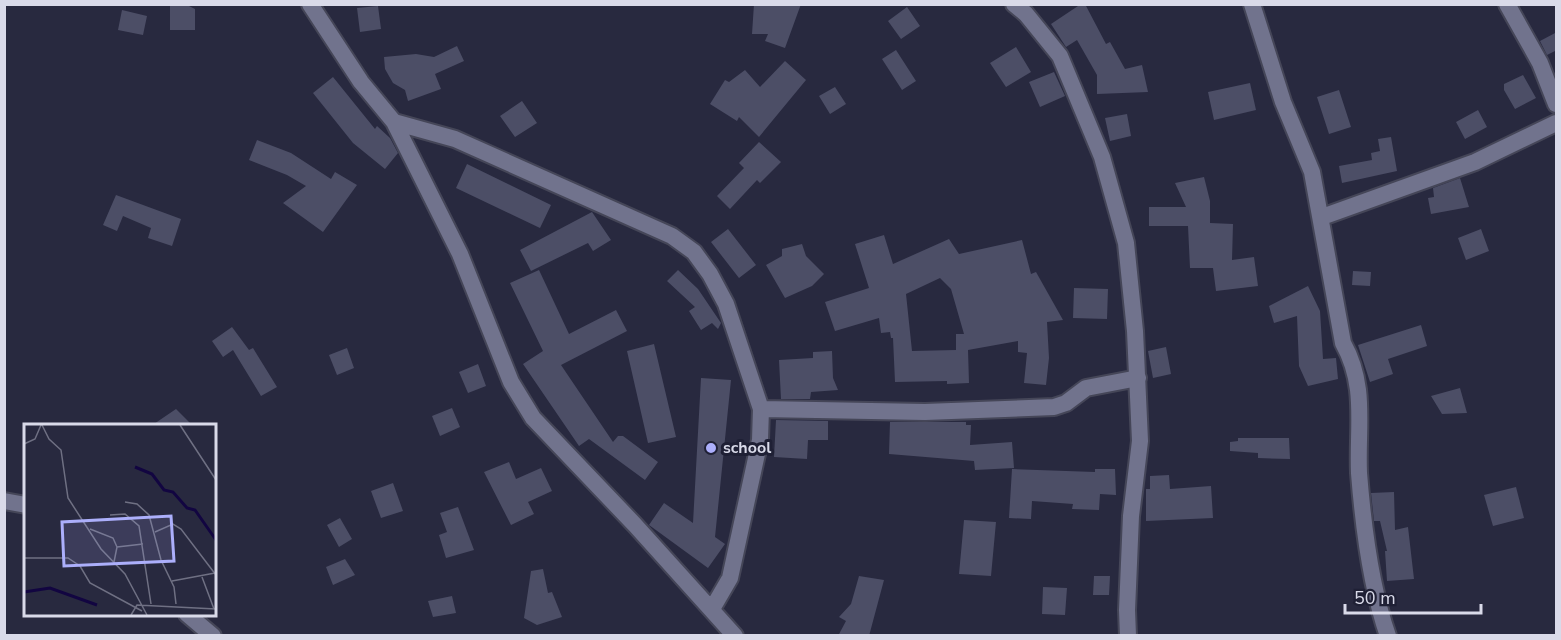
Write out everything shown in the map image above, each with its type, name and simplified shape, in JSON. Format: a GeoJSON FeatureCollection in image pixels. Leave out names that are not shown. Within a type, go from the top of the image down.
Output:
{"type":"FeatureCollection","features":[{"type":"Feature","properties":{"kind":"street"},"geometry":{"type":"LineString","coordinates":[[310,4],[361,82],[394,123],[460,254],[511,382],[533,418],[735,636]]}},
{"type":"Feature","properties":{"kind":"street"},"geometry":{"type":"LineString","coordinates":[[1014,4],[1026,14],[1060,56],[1102,157],[1126,243],[1138,378],[1140,441],[1130,536],[1128,636]]}},
{"type":"Feature","properties":{"kind":"street"},"geometry":{"type":"LineString","coordinates":[[1252,4],[1283,102],[1312,172],[1322,217],[1343,343],[1358,379],[1359,473],[1370,552],[1382,619],[1388,636]]}},
{"type":"Feature","properties":{"kind":"street"},"geometry":{"type":"LineString","coordinates":[[1507,4],[1540,63],[1557,104]]}},
{"type":"Feature","properties":{"kind":"street"},"geometry":{"type":"LineString","coordinates":[[394,123],[455,139],[672,236],[694,252],[711,274],[726,303],[761,409],[760,440],[730,578],[712,609]]}},
{"type":"Feature","properties":{"kind":"street"},"geometry":{"type":"LineString","coordinates":[[1322,217],[1475,162],[1557,123]]}},
{"type":"Feature","properties":{"kind":"street"},"geometry":{"type":"LineString","coordinates":[[761,409],[925,412],[1044,408],[1066,403],[1086,388],[1138,378]]}},
{"type":"Feature","properties":{"kind":"street"},"geometry":{"type":"LineString","coordinates":[[4,501],[24,506]]}},
{"type":"Feature","properties":{"kind":"street"},"geometry":{"type":"LineString","coordinates":[[188,616],[213,636]]}},
{"type":"Feature","properties":{"kind":"building"},"geometry":{"type":"Polygon","coordinates":[[[754,4],[801,4],[785,48],[765,41],[768,34],[752,34],[754,4]]]}},
{"type":"Feature","properties":{"kind":"building"},"geometry":{"type":"Polygon","coordinates":[[[1081,4],[1085,4],[1106,44],[1110,42],[1125,69],[1142,65],[1148,92],[1097,94],[1097,75],[1077,40],[1066,47],[1051,24],[1081,4]]]}},
{"type":"Feature","properties":{"kind":"building"},"geometry":{"type":"Polygon","coordinates":[[[170,5],[187,5],[195,9],[195,30],[170,30],[170,5]]]}},
{"type":"Feature","properties":{"kind":"building"},"geometry":{"type":"Polygon","coordinates":[[[378,6],[381,29],[360,32],[357,8],[378,6]]]}},
{"type":"Feature","properties":{"kind":"building"},"geometry":{"type":"Polygon","coordinates":[[[907,7],[920,26],[901,39],[888,21],[907,7]]]}},
{"type":"Feature","properties":{"kind":"building"},"geometry":{"type":"Polygon","coordinates":[[[122,10],[147,16],[143,35],[118,30],[122,10]]]}},
{"type":"Feature","properties":{"kind":"building"},"geometry":{"type":"Polygon","coordinates":[[[1557,32],[1557,50],[1547,55],[1540,41],[1557,32]]]}},
{"type":"Feature","properties":{"kind":"building"},"geometry":{"type":"Polygon","coordinates":[[[457,46],[464,61],[435,74],[441,89],[408,101],[405,90],[393,83],[385,69],[384,57],[416,54],[434,57],[457,46]]]}},
{"type":"Feature","properties":{"kind":"building"},"geometry":{"type":"Polygon","coordinates":[[[1016,47],[1031,72],[1006,87],[990,63],[1016,47]]]}},
{"type":"Feature","properties":{"kind":"building"},"geometry":{"type":"Polygon","coordinates":[[[896,50],[916,81],[902,90],[882,59],[896,50]]]}},
{"type":"Feature","properties":{"kind":"building"},"geometry":{"type":"Polygon","coordinates":[[[785,61],[806,80],[759,137],[739,117],[737,121],[710,104],[725,80],[729,82],[745,70],[760,87],[785,61]]]}},
{"type":"Feature","properties":{"kind":"building"},"geometry":{"type":"Polygon","coordinates":[[[1054,72],[1065,96],[1040,107],[1029,82],[1054,72]]]}},
{"type":"Feature","properties":{"kind":"building"},"geometry":{"type":"Polygon","coordinates":[[[1523,75],[1536,98],[1515,109],[1504,90],[1504,84],[1523,75]]]}},
{"type":"Feature","properties":{"kind":"building"},"geometry":{"type":"Polygon","coordinates":[[[333,77],[375,129],[377,126],[390,138],[398,153],[385,169],[353,143],[313,93],[333,77]]]}},
{"type":"Feature","properties":{"kind":"building"},"geometry":{"type":"Polygon","coordinates":[[[1250,83],[1256,110],[1214,120],[1208,92],[1250,83]]]}},
{"type":"Feature","properties":{"kind":"building"},"geometry":{"type":"Polygon","coordinates":[[[835,87],[846,104],[830,114],[819,96],[835,87]]]}},
{"type":"Feature","properties":{"kind":"building"},"geometry":{"type":"Polygon","coordinates":[[[1339,90],[1351,127],[1329,134],[1317,97],[1339,90]]]}},
{"type":"Feature","properties":{"kind":"building"},"geometry":{"type":"Polygon","coordinates":[[[522,101],[537,123],[515,137],[500,116],[522,101]]]}},
{"type":"Feature","properties":{"kind":"building"},"geometry":{"type":"Polygon","coordinates":[[[1478,110],[1487,127],[1465,139],[1456,122],[1478,110]]]}},
{"type":"Feature","properties":{"kind":"building"},"geometry":{"type":"Polygon","coordinates":[[[1127,114],[1131,136],[1110,141],[1105,118],[1127,114]]]}},
{"type":"Feature","properties":{"kind":"building"},"geometry":{"type":"Polygon","coordinates":[[[1391,137],[1397,171],[1342,183],[1339,166],[1372,160],[1371,153],[1380,151],[1378,139],[1391,137]]]}},
{"type":"Feature","properties":{"kind":"building"},"geometry":{"type":"Polygon","coordinates":[[[257,140],[291,153],[331,179],[335,172],[357,185],[323,232],[283,203],[306,186],[287,175],[249,160],[257,140]]]}},
{"type":"Feature","properties":{"kind":"building"},"geometry":{"type":"Polygon","coordinates":[[[759,142],[781,162],[760,183],[757,180],[730,209],[717,196],[744,168],[739,163],[759,142]]]}},
{"type":"Feature","properties":{"kind":"building"},"geometry":{"type":"Polygon","coordinates":[[[467,164],[551,205],[540,228],[456,188],[467,164]]]}},
{"type":"Feature","properties":{"kind":"building"},"geometry":{"type":"Polygon","coordinates":[[[1204,177],[1210,201],[1210,223],[1233,224],[1232,260],[1254,257],[1258,286],[1216,291],[1213,268],[1190,268],[1188,226],[1149,226],[1149,207],[1186,207],[1175,183],[1204,177]]]}},
{"type":"Feature","properties":{"kind":"building"},"geometry":{"type":"Polygon","coordinates":[[[1460,178],[1469,207],[1431,214],[1428,198],[1434,197],[1433,188],[1460,178]]]}},
{"type":"Feature","properties":{"kind":"building"},"geometry":{"type":"Polygon","coordinates":[[[116,195],[181,219],[172,246],[148,238],[151,228],[123,216],[117,231],[103,225],[116,195]]]}},
{"type":"Feature","properties":{"kind":"building"},"geometry":{"type":"Polygon","coordinates":[[[592,212],[611,240],[593,251],[588,243],[531,271],[520,250],[592,212]]]}},
{"type":"Feature","properties":{"kind":"building"},"geometry":{"type":"Polygon","coordinates":[[[728,229],[756,265],[739,278],[711,242],[728,229]]]}},
{"type":"Feature","properties":{"kind":"building"},"geometry":{"type":"Polygon","coordinates":[[[1481,229],[1489,251],[1466,260],[1458,238],[1481,229]]]}},
{"type":"Feature","properties":{"kind":"building"},"geometry":{"type":"Polygon","coordinates":[[[884,235],[893,264],[949,239],[959,254],[1022,240],[1031,274],[1036,272],[1063,320],[1047,322],[1049,358],[1046,385],[1024,383],[1027,353],[1018,352],[1018,341],[968,350],[969,383],[895,382],[893,338],[890,332],[881,333],[879,318],[835,331],[825,302],[869,288],[855,244],[884,235]],[[940,278],[906,294],[912,351],[956,350],[956,334],[964,334],[951,289],[940,278]]]}},
{"type":"Feature","properties":{"kind":"building"},"geometry":{"type":"Polygon","coordinates":[[[802,244],[806,256],[824,274],[812,286],[785,298],[766,265],[782,256],[782,249],[802,244]]]}},
{"type":"Feature","properties":{"kind":"building"},"geometry":{"type":"Polygon","coordinates":[[[539,270],[569,334],[616,310],[627,331],[561,365],[613,442],[618,436],[623,436],[658,462],[645,480],[589,439],[579,446],[523,364],[543,351],[510,283],[539,270]]]}},
{"type":"Feature","properties":{"kind":"building"},"geometry":{"type":"Polygon","coordinates":[[[678,270],[698,289],[721,323],[718,329],[712,323],[701,330],[689,311],[695,307],[667,281],[678,270]]]}},
{"type":"Feature","properties":{"kind":"building"},"geometry":{"type":"Polygon","coordinates":[[[1353,271],[1371,272],[1370,286],[1352,285],[1353,271]]]}},
{"type":"Feature","properties":{"kind":"building"},"geometry":{"type":"Polygon","coordinates":[[[1308,286],[1320,311],[1323,359],[1336,358],[1338,379],[1308,386],[1299,366],[1297,316],[1274,323],[1269,306],[1308,286]]]}},
{"type":"Feature","properties":{"kind":"building"},"geometry":{"type":"Polygon","coordinates":[[[1074,288],[1108,289],[1107,319],[1073,318],[1074,288]]]}},
{"type":"Feature","properties":{"kind":"building"},"geometry":{"type":"Polygon","coordinates":[[[1421,325],[1427,346],[1388,359],[1393,374],[1370,382],[1358,345],[1421,325]]]}},
{"type":"Feature","properties":{"kind":"building"},"geometry":{"type":"Polygon","coordinates":[[[232,327],[249,350],[253,348],[277,387],[261,396],[233,350],[223,357],[212,341],[232,327]]]}},
{"type":"Feature","properties":{"kind":"building"},"geometry":{"type":"Polygon","coordinates":[[[654,344],[676,437],[648,443],[627,351],[654,344]]]}},
{"type":"Feature","properties":{"kind":"building"},"geometry":{"type":"Polygon","coordinates":[[[1166,347],[1171,374],[1153,378],[1148,351],[1166,347]]]}},
{"type":"Feature","properties":{"kind":"building"},"geometry":{"type":"Polygon","coordinates":[[[347,348],[354,368],[337,375],[329,355],[347,348]]]}},
{"type":"Feature","properties":{"kind":"building"},"geometry":{"type":"Polygon","coordinates":[[[832,351],[833,378],[838,390],[811,392],[810,399],[781,399],[779,360],[813,358],[813,352],[832,351]]]}},
{"type":"Feature","properties":{"kind":"building"},"geometry":{"type":"Polygon","coordinates":[[[478,364],[486,386],[468,393],[459,372],[478,364]]]}},
{"type":"Feature","properties":{"kind":"building","name":"school"},"geometry":{"type":"Polygon","coordinates":[[[701,378],[731,380],[715,537],[725,544],[708,568],[649,525],[664,503],[693,523],[701,378]]]}},
{"type":"Feature","properties":{"kind":"building"},"geometry":{"type":"Polygon","coordinates":[[[1460,388],[1467,413],[1442,414],[1431,396],[1460,388]]]}},
{"type":"Feature","properties":{"kind":"building"},"geometry":{"type":"Polygon","coordinates":[[[452,408],[460,427],[440,436],[432,416],[452,408]]]}},
{"type":"Feature","properties":{"kind":"building"},"geometry":{"type":"Polygon","coordinates":[[[176,409],[191,424],[154,424],[176,409]]]}},
{"type":"Feature","properties":{"kind":"building"},"geometry":{"type":"Polygon","coordinates":[[[776,420],[828,421],[828,440],[808,440],[807,459],[774,457],[776,420]]]}},
{"type":"Feature","properties":{"kind":"building"},"geometry":{"type":"Polygon","coordinates":[[[890,422],[966,422],[966,425],[971,425],[970,445],[1012,442],[1014,468],[975,470],[974,461],[889,454],[890,422]]]}},
{"type":"Feature","properties":{"kind":"building"},"geometry":{"type":"Polygon","coordinates":[[[1238,438],[1289,438],[1290,459],[1258,458],[1258,453],[1230,451],[1230,442],[1238,441],[1238,438]]]}},
{"type":"Feature","properties":{"kind":"building"},"geometry":{"type":"Polygon","coordinates":[[[509,462],[516,479],[541,468],[552,491],[528,502],[534,514],[511,525],[484,472],[509,462]]]}},
{"type":"Feature","properties":{"kind":"building"},"geometry":{"type":"Polygon","coordinates":[[[1012,469],[1095,472],[1095,469],[1115,469],[1116,495],[1100,494],[1099,510],[1072,509],[1073,504],[1032,501],[1031,519],[1009,518],[1012,469]]]}},
{"type":"Feature","properties":{"kind":"building"},"geometry":{"type":"Polygon","coordinates":[[[1169,475],[1170,489],[1211,486],[1213,518],[1146,521],[1146,489],[1150,489],[1150,476],[1169,475]]]}},
{"type":"Feature","properties":{"kind":"building"},"geometry":{"type":"Polygon","coordinates":[[[393,483],[403,511],[381,518],[371,491],[393,483]]]}},
{"type":"Feature","properties":{"kind":"building"},"geometry":{"type":"Polygon","coordinates":[[[1516,487],[1524,518],[1493,526],[1484,495],[1516,487]]]}},
{"type":"Feature","properties":{"kind":"building"},"geometry":{"type":"Polygon","coordinates":[[[1394,492],[1395,530],[1408,527],[1414,579],[1387,581],[1385,551],[1387,551],[1380,521],[1374,521],[1371,493],[1394,492]]]}},
{"type":"Feature","properties":{"kind":"building"},"geometry":{"type":"Polygon","coordinates":[[[458,507],[474,550],[446,558],[439,535],[447,532],[440,513],[458,507]]]}},
{"type":"Feature","properties":{"kind":"building"},"geometry":{"type":"Polygon","coordinates":[[[340,518],[352,539],[339,547],[327,525],[340,518]]]}},
{"type":"Feature","properties":{"kind":"building"},"geometry":{"type":"Polygon","coordinates":[[[964,520],[996,522],[991,576],[959,574],[964,520]]]}},
{"type":"Feature","properties":{"kind":"building"},"geometry":{"type":"Polygon","coordinates":[[[345,559],[355,575],[333,585],[326,567],[345,559]]]}},
{"type":"Feature","properties":{"kind":"building"},"geometry":{"type":"Polygon","coordinates":[[[543,569],[548,593],[552,592],[562,617],[537,625],[524,618],[531,571],[543,569]]]}},
{"type":"Feature","properties":{"kind":"building"},"geometry":{"type":"Polygon","coordinates":[[[859,576],[884,580],[869,636],[838,636],[846,621],[839,617],[851,604],[859,576]]]}},
{"type":"Feature","properties":{"kind":"building"},"geometry":{"type":"Polygon","coordinates":[[[1094,576],[1110,576],[1109,595],[1093,595],[1094,576]]]}},
{"type":"Feature","properties":{"kind":"building"},"geometry":{"type":"Polygon","coordinates":[[[1043,587],[1067,588],[1065,615],[1042,614],[1043,587]]]}},
{"type":"Feature","properties":{"kind":"building"},"geometry":{"type":"Polygon","coordinates":[[[452,596],[456,613],[433,617],[428,601],[452,596]]]}},
{"type":"Feature","properties":{"kind":"place","name":"school"},"geometry":{"type":"Point","coordinates":[711,448]}}]}
